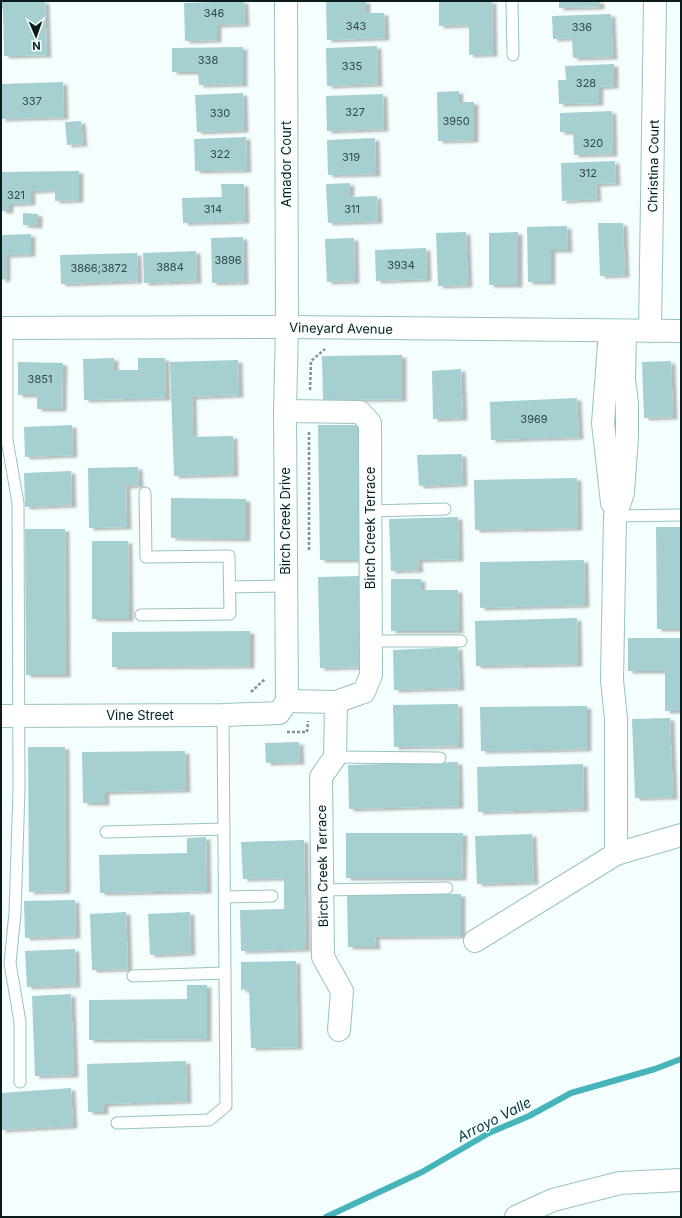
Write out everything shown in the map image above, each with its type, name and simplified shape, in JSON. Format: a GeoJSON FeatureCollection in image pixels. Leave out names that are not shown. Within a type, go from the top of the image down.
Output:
{"type":"FeatureCollection","features":[{"type":"Feature","properties":{"kind":"street","name":"Amador Court"},"geometry":{"type":"LineString","coordinates":[[286,1],[287,327]]}},
{"type":"Feature","properties":{"kind":"street","name":"Christina Court"},"geometry":{"type":"LineString","coordinates":[[650,331],[655,1]]}},
{"type":"Feature","properties":{"kind":"street","name":"Vineyard Avenue"},"geometry":{"type":"LineString","coordinates":[[4,328],[287,327],[681,331]]}},
{"type":"Feature","properties":{"kind":"street","name":"Birch Creek Drive"},"geometry":{"type":"LineString","coordinates":[[283,707],[285,586],[284,411],[287,327]]}},
{"type":"Feature","properties":{"kind":"street"},"geometry":{"type":"LineString","coordinates":[[616,854],[616,719],[612,680],[615,516],[611,500],[604,423],[617,331]]}},
{"type":"Feature","properties":{"kind":"street","name":"Birch Creek Terrace"},"geometry":{"type":"LineString","coordinates":[[283,707],[308,702],[336,702],[364,692],[371,675],[370,423],[360,412],[284,411]]}},
{"type":"Feature","properties":{"kind":"street"},"geometry":{"type":"LineString","coordinates":[[335,757],[336,702]]}},
{"type":"Feature","properties":{"kind":"street","name":"Vine Street"},"geometry":{"type":"LineString","coordinates":[[10,716],[223,715],[283,707]]}},
{"type":"Feature","properties":{"kind":"street","name":"Birch Creek Terrace"},"geometry":{"type":"LineString","coordinates":[[335,757],[321,777],[322,890],[323,957],[342,991],[339,1030]]}},
{"type":"Feature","properties":{"kind":"street"},"geometry":{"type":"LineString","coordinates":[[475,941],[616,854],[681,835]]}},
{"type":"Feature","properties":{"kind":"street"},"geometry":{"type":"LineString","coordinates":[[516,1217],[553,1200],[620,1183],[681,1180]]}},
{"type":"Feature","properties":{"kind":"lane"},"geometry":{"type":"LineString","coordinates":[[512,1],[513,55]]}},
{"type":"Feature","properties":{"kind":"lane"},"geometry":{"type":"LineString","coordinates":[[4,328],[8,440],[18,503],[10,716],[19,789],[15,914],[10,963],[20,1022],[20,1082]]}},
{"type":"Feature","properties":{"kind":"lane"},"geometry":{"type":"LineString","coordinates":[[141,615],[230,614],[229,556],[146,557],[145,493]]}},
{"type":"Feature","properties":{"kind":"lane"},"geometry":{"type":"LineString","coordinates":[[370,511],[445,509]]}},
{"type":"Feature","properties":{"kind":"lane"},"geometry":{"type":"LineString","coordinates":[[615,516],[681,515]]}},
{"type":"Feature","properties":{"kind":"lane"},"geometry":{"type":"LineString","coordinates":[[230,587],[285,586]]}},
{"type":"Feature","properties":{"kind":"lane"},"geometry":{"type":"LineString","coordinates":[[371,641],[460,641]]}},
{"type":"Feature","properties":{"kind":"lane"},"geometry":{"type":"LineString","coordinates":[[117,1123],[209,1120],[226,1106],[223,715]]}},
{"type":"Feature","properties":{"kind":"lane"},"geometry":{"type":"LineString","coordinates":[[335,757],[440,758]]}},
{"type":"Feature","properties":{"kind":"lane"},"geometry":{"type":"LineString","coordinates":[[106,832],[224,829]]}},
{"type":"Feature","properties":{"kind":"lane"},"geometry":{"type":"LineString","coordinates":[[322,890],[447,888]]}},
{"type":"Feature","properties":{"kind":"lane"},"geometry":{"type":"LineString","coordinates":[[225,898],[272,896]]}},
{"type":"Feature","properties":{"kind":"lane"},"geometry":{"type":"LineString","coordinates":[[133,976],[225,973]]}},
{"type":"Feature","properties":{"kind":"path"},"geometry":{"type":"LineString","coordinates":[[309,553],[309,412],[311,361],[328,345]]}},
{"type":"Feature","properties":{"kind":"path"},"geometry":{"type":"LineString","coordinates":[[307,732],[308,702]]}},
{"type":"Feature","properties":{"kind":"building"},"geometry":{"type":"Polygon","coordinates":[[[1,1],[45,1],[47,55],[4,56],[3,9],[1,9],[1,1]]]}},
{"type":"Feature","properties":{"kind":"building"},"geometry":{"type":"Polygon","coordinates":[[[244,1],[245,24],[217,25],[217,40],[185,41],[184,3],[244,1]]]}},
{"type":"Feature","properties":{"kind":"building"},"geometry":{"type":"Polygon","coordinates":[[[366,1],[366,13],[384,13],[385,38],[327,40],[326,2],[366,1]]]}},
{"type":"Feature","properties":{"kind":"building"},"geometry":{"type":"Polygon","coordinates":[[[439,1],[492,1],[493,54],[469,55],[469,25],[439,26],[439,1]]]}},
{"type":"Feature","properties":{"kind":"building"},"geometry":{"type":"Polygon","coordinates":[[[559,1],[600,1],[600,7],[559,8],[559,1]]]}},
{"type":"Feature","properties":{"kind":"building"},"geometry":{"type":"Polygon","coordinates":[[[611,14],[613,57],[573,58],[572,38],[553,39],[552,16],[611,14]]]}},
{"type":"Feature","properties":{"kind":"building"},"geometry":{"type":"Polygon","coordinates":[[[377,46],[378,84],[327,86],[326,48],[377,46]]]}},
{"type":"Feature","properties":{"kind":"building"},"geometry":{"type":"Polygon","coordinates":[[[243,47],[243,84],[199,85],[198,72],[172,72],[172,48],[243,47]]]}},
{"type":"Feature","properties":{"kind":"building"},"geometry":{"type":"Polygon","coordinates":[[[614,64],[614,86],[599,87],[599,103],[559,104],[558,80],[566,80],[565,66],[614,64]]]}},
{"type":"Feature","properties":{"kind":"building"},"geometry":{"type":"Polygon","coordinates":[[[63,82],[64,117],[1,119],[1,84],[63,82]]]}},
{"type":"Feature","properties":{"kind":"building"},"geometry":{"type":"Polygon","coordinates":[[[459,91],[459,102],[474,102],[474,140],[438,141],[437,92],[459,91]]]}},
{"type":"Feature","properties":{"kind":"building"},"geometry":{"type":"Polygon","coordinates":[[[243,93],[244,130],[197,132],[195,95],[243,93]]]}},
{"type":"Feature","properties":{"kind":"building"},"geometry":{"type":"Polygon","coordinates":[[[383,94],[384,129],[327,131],[326,96],[383,94]]]}},
{"type":"Feature","properties":{"kind":"building"},"geometry":{"type":"Polygon","coordinates":[[[612,111],[613,154],[574,155],[573,132],[560,132],[560,113],[612,111]]]}},
{"type":"Feature","properties":{"kind":"building"},"geometry":{"type":"Polygon","coordinates":[[[81,121],[83,144],[67,145],[65,122],[81,121]]]}},
{"type":"Feature","properties":{"kind":"building"},"geometry":{"type":"Polygon","coordinates":[[[246,137],[247,170],[195,171],[194,139],[246,137]]]}},
{"type":"Feature","properties":{"kind":"building"},"geometry":{"type":"Polygon","coordinates":[[[375,138],[376,174],[328,175],[327,140],[375,138]]]}},
{"type":"Feature","properties":{"kind":"building"},"geometry":{"type":"Polygon","coordinates":[[[615,161],[616,183],[596,184],[597,199],[562,201],[561,163],[615,161]]]}},
{"type":"Feature","properties":{"kind":"building"},"geometry":{"type":"Polygon","coordinates":[[[79,171],[79,200],[55,201],[55,190],[31,191],[31,203],[9,204],[9,211],[1,211],[1,172],[79,171]]]}},
{"type":"Feature","properties":{"kind":"building"},"geometry":{"type":"Polygon","coordinates":[[[350,183],[350,197],[377,196],[378,221],[328,223],[326,184],[350,183]]]}},
{"type":"Feature","properties":{"kind":"building"},"geometry":{"type":"Polygon","coordinates":[[[221,184],[244,184],[245,221],[183,223],[182,198],[222,197],[221,184]]]}},
{"type":"Feature","properties":{"kind":"building"},"geometry":{"type":"Polygon","coordinates":[[[23,213],[38,214],[38,226],[23,225],[23,213]]]}},
{"type":"Feature","properties":{"kind":"building"},"geometry":{"type":"Polygon","coordinates":[[[598,223],[623,223],[625,275],[600,276],[598,223]]]}},
{"type":"Feature","properties":{"kind":"building"},"geometry":{"type":"Polygon","coordinates":[[[567,226],[568,250],[551,250],[551,282],[528,282],[527,227],[567,226]]]}},
{"type":"Feature","properties":{"kind":"building"},"geometry":{"type":"Polygon","coordinates":[[[466,232],[468,285],[438,286],[436,233],[466,232]]]}},
{"type":"Feature","properties":{"kind":"building"},"geometry":{"type":"Polygon","coordinates":[[[518,232],[518,285],[489,285],[489,233],[518,232]]]}},
{"type":"Feature","properties":{"kind":"building"},"geometry":{"type":"Polygon","coordinates":[[[31,234],[31,254],[6,255],[6,279],[1,280],[1,235],[31,234]]]}},
{"type":"Feature","properties":{"kind":"building"},"geometry":{"type":"Polygon","coordinates":[[[243,237],[244,282],[212,283],[211,238],[243,237]]]}},
{"type":"Feature","properties":{"kind":"building"},"geometry":{"type":"Polygon","coordinates":[[[354,238],[355,281],[327,282],[325,239],[354,238]]]}},
{"type":"Feature","properties":{"kind":"building"},"geometry":{"type":"Polygon","coordinates":[[[426,248],[427,279],[376,281],[375,250],[426,248]]]}},
{"type":"Feature","properties":{"kind":"building"},"geometry":{"type":"Polygon","coordinates":[[[196,251],[197,281],[144,283],[143,253],[196,251]]]}},
{"type":"Feature","properties":{"kind":"building"},"geometry":{"type":"Polygon","coordinates":[[[137,253],[138,281],[61,284],[60,255],[137,253]]]}},
{"type":"Feature","properties":{"kind":"building"},"geometry":{"type":"Polygon","coordinates":[[[402,355],[402,399],[323,400],[322,356],[402,355]]]}},
{"type":"Feature","properties":{"kind":"building"},"geometry":{"type":"Polygon","coordinates":[[[114,358],[114,370],[138,370],[138,358],[165,358],[166,398],[84,400],[83,359],[114,358]]]}},
{"type":"Feature","properties":{"kind":"building"},"geometry":{"type":"Polygon","coordinates":[[[238,360],[239,395],[192,397],[193,437],[233,436],[234,474],[174,476],[170,362],[238,360]]]}},
{"type":"Feature","properties":{"kind":"building"},"geometry":{"type":"Polygon","coordinates":[[[671,361],[673,417],[644,418],[642,362],[671,361]]]}},
{"type":"Feature","properties":{"kind":"building"},"geometry":{"type":"Polygon","coordinates":[[[18,362],[63,363],[62,409],[37,409],[37,395],[18,395],[18,362]]]}},
{"type":"Feature","properties":{"kind":"building"},"geometry":{"type":"Polygon","coordinates":[[[461,369],[463,418],[433,419],[432,371],[461,369]]]}},
{"type":"Feature","properties":{"kind":"building"},"geometry":{"type":"Polygon","coordinates":[[[577,398],[579,437],[491,440],[490,402],[577,398]]]}},
{"type":"Feature","properties":{"kind":"building"},"geometry":{"type":"Polygon","coordinates":[[[72,425],[73,455],[25,457],[24,427],[72,425]]]}},
{"type":"Feature","properties":{"kind":"building"},"geometry":{"type":"Polygon","coordinates":[[[318,425],[360,425],[362,560],[320,560],[318,425]]]}},
{"type":"Feature","properties":{"kind":"building"},"geometry":{"type":"Polygon","coordinates":[[[462,454],[463,484],[419,486],[417,455],[462,454]]]}},
{"type":"Feature","properties":{"kind":"building"},"geometry":{"type":"Polygon","coordinates":[[[138,467],[139,485],[126,486],[127,527],[89,528],[88,468],[138,467]]]}},
{"type":"Feature","properties":{"kind":"building"},"geometry":{"type":"Polygon","coordinates":[[[71,471],[72,505],[25,507],[24,473],[71,471]]]}},
{"type":"Feature","properties":{"kind":"building"},"geometry":{"type":"Polygon","coordinates":[[[577,478],[578,528],[475,530],[474,480],[577,478]]]}},
{"type":"Feature","properties":{"kind":"building"},"geometry":{"type":"Polygon","coordinates":[[[171,498],[246,499],[246,539],[171,538],[171,498]]]}},
{"type":"Feature","properties":{"kind":"building"},"geometry":{"type":"Polygon","coordinates":[[[458,517],[459,559],[418,560],[419,570],[391,571],[389,519],[458,517]]]}},
{"type":"Feature","properties":{"kind":"building"},"geometry":{"type":"Polygon","coordinates":[[[656,527],[681,527],[681,629],[657,629],[656,527]]]}},
{"type":"Feature","properties":{"kind":"building"},"geometry":{"type":"Polygon","coordinates":[[[25,529],[65,529],[66,675],[26,675],[25,529]]]}},
{"type":"Feature","properties":{"kind":"building"},"geometry":{"type":"Polygon","coordinates":[[[92,541],[128,541],[129,619],[92,619],[92,541]]]}},
{"type":"Feature","properties":{"kind":"building"},"geometry":{"type":"Polygon","coordinates":[[[584,560],[585,605],[480,608],[480,562],[584,560]]]}},
{"type":"Feature","properties":{"kind":"building"},"geometry":{"type":"Polygon","coordinates":[[[361,576],[364,667],[320,668],[318,577],[361,576]]]}},
{"type":"Feature","properties":{"kind":"building"},"geometry":{"type":"Polygon","coordinates":[[[391,579],[421,579],[421,590],[458,590],[459,631],[391,631],[391,579]]]}},
{"type":"Feature","properties":{"kind":"building"},"geometry":{"type":"Polygon","coordinates":[[[577,618],[578,664],[476,666],[475,621],[577,618]]]}},
{"type":"Feature","properties":{"kind":"building"},"geometry":{"type":"Polygon","coordinates":[[[250,631],[250,666],[112,667],[112,632],[250,631]]]}},
{"type":"Feature","properties":{"kind":"building"},"geometry":{"type":"Polygon","coordinates":[[[628,638],[681,638],[681,711],[665,711],[665,671],[628,671],[628,638]]]}},
{"type":"Feature","properties":{"kind":"building"},"geometry":{"type":"Polygon","coordinates":[[[458,647],[460,688],[394,690],[393,650],[458,647]]]}},
{"type":"Feature","properties":{"kind":"building"},"geometry":{"type":"Polygon","coordinates":[[[458,704],[459,746],[394,747],[393,705],[458,704]]]}},
{"type":"Feature","properties":{"kind":"building"},"geometry":{"type":"Polygon","coordinates":[[[587,706],[587,749],[481,751],[480,707],[587,706]]]}},
{"type":"Feature","properties":{"kind":"building"},"geometry":{"type":"Polygon","coordinates":[[[670,718],[673,797],[635,798],[632,719],[670,718]]]}},
{"type":"Feature","properties":{"kind":"building"},"geometry":{"type":"Polygon","coordinates":[[[299,742],[300,762],[266,763],[265,743],[299,742]]]}},
{"type":"Feature","properties":{"kind":"building"},"geometry":{"type":"Polygon","coordinates":[[[28,747],[65,747],[66,891],[29,892],[28,747]]]}},
{"type":"Feature","properties":{"kind":"building"},"geometry":{"type":"Polygon","coordinates":[[[185,751],[186,790],[105,792],[105,803],[83,803],[82,752],[185,751]]]}},
{"type":"Feature","properties":{"kind":"building"},"geometry":{"type":"Polygon","coordinates":[[[458,762],[459,806],[349,809],[348,765],[458,762]]]}},
{"type":"Feature","properties":{"kind":"building"},"geometry":{"type":"Polygon","coordinates":[[[583,764],[584,809],[478,812],[477,767],[583,764]]]}},
{"type":"Feature","properties":{"kind":"building"},"geometry":{"type":"Polygon","coordinates":[[[346,833],[463,833],[462,878],[346,878],[346,833]]]}},
{"type":"Feature","properties":{"kind":"building"},"geometry":{"type":"Polygon","coordinates":[[[532,834],[534,882],[477,884],[475,836],[532,834]]]}},
{"type":"Feature","properties":{"kind":"building"},"geometry":{"type":"Polygon","coordinates":[[[206,837],[207,891],[100,893],[99,855],[187,853],[187,838],[206,837]]]}},
{"type":"Feature","properties":{"kind":"building"},"geometry":{"type":"Polygon","coordinates":[[[304,840],[306,949],[241,951],[240,910],[284,909],[284,878],[243,879],[241,842],[304,840]]]}},
{"type":"Feature","properties":{"kind":"building"},"geometry":{"type":"Polygon","coordinates":[[[461,894],[461,936],[375,937],[376,947],[348,947],[347,895],[461,894]]]}},
{"type":"Feature","properties":{"kind":"building"},"geometry":{"type":"Polygon","coordinates":[[[75,900],[76,936],[25,938],[24,901],[75,900]]]}},
{"type":"Feature","properties":{"kind":"building"},"geometry":{"type":"Polygon","coordinates":[[[126,912],[128,969],[92,970],[90,914],[126,912]]]}},
{"type":"Feature","properties":{"kind":"building"},"geometry":{"type":"Polygon","coordinates":[[[190,912],[191,953],[150,955],[148,914],[190,912]]]}},
{"type":"Feature","properties":{"kind":"building"},"geometry":{"type":"Polygon","coordinates":[[[75,949],[76,985],[27,987],[25,951],[75,949]]]}},
{"type":"Feature","properties":{"kind":"building"},"geometry":{"type":"Polygon","coordinates":[[[296,961],[298,1047],[251,1048],[249,989],[241,990],[241,962],[296,961]]]}},
{"type":"Feature","properties":{"kind":"building"},"geometry":{"type":"Polygon","coordinates":[[[187,985],[207,985],[207,1039],[89,1040],[89,1000],[187,999],[187,985]]]}},
{"type":"Feature","properties":{"kind":"building"},"geometry":{"type":"Polygon","coordinates":[[[71,994],[74,1075],[35,1076],[32,996],[71,994]]]}},
{"type":"Feature","properties":{"kind":"building"},"geometry":{"type":"Polygon","coordinates":[[[186,1061],[187,1101],[104,1104],[104,1112],[88,1112],[87,1064],[186,1061]]]}},
{"type":"Feature","properties":{"kind":"building"},"geometry":{"type":"Polygon","coordinates":[[[71,1088],[73,1126],[1,1130],[1,1093],[71,1088]]]}},
{"type":"Feature","properties":{"kind":"waterway","name":"Arroyo Valle"},"geometry":{"type":"LineString","coordinates":[[326,1217],[422,1172],[489,1133],[529,1116],[571,1093],[655,1069],[681,1059]]}}]}
